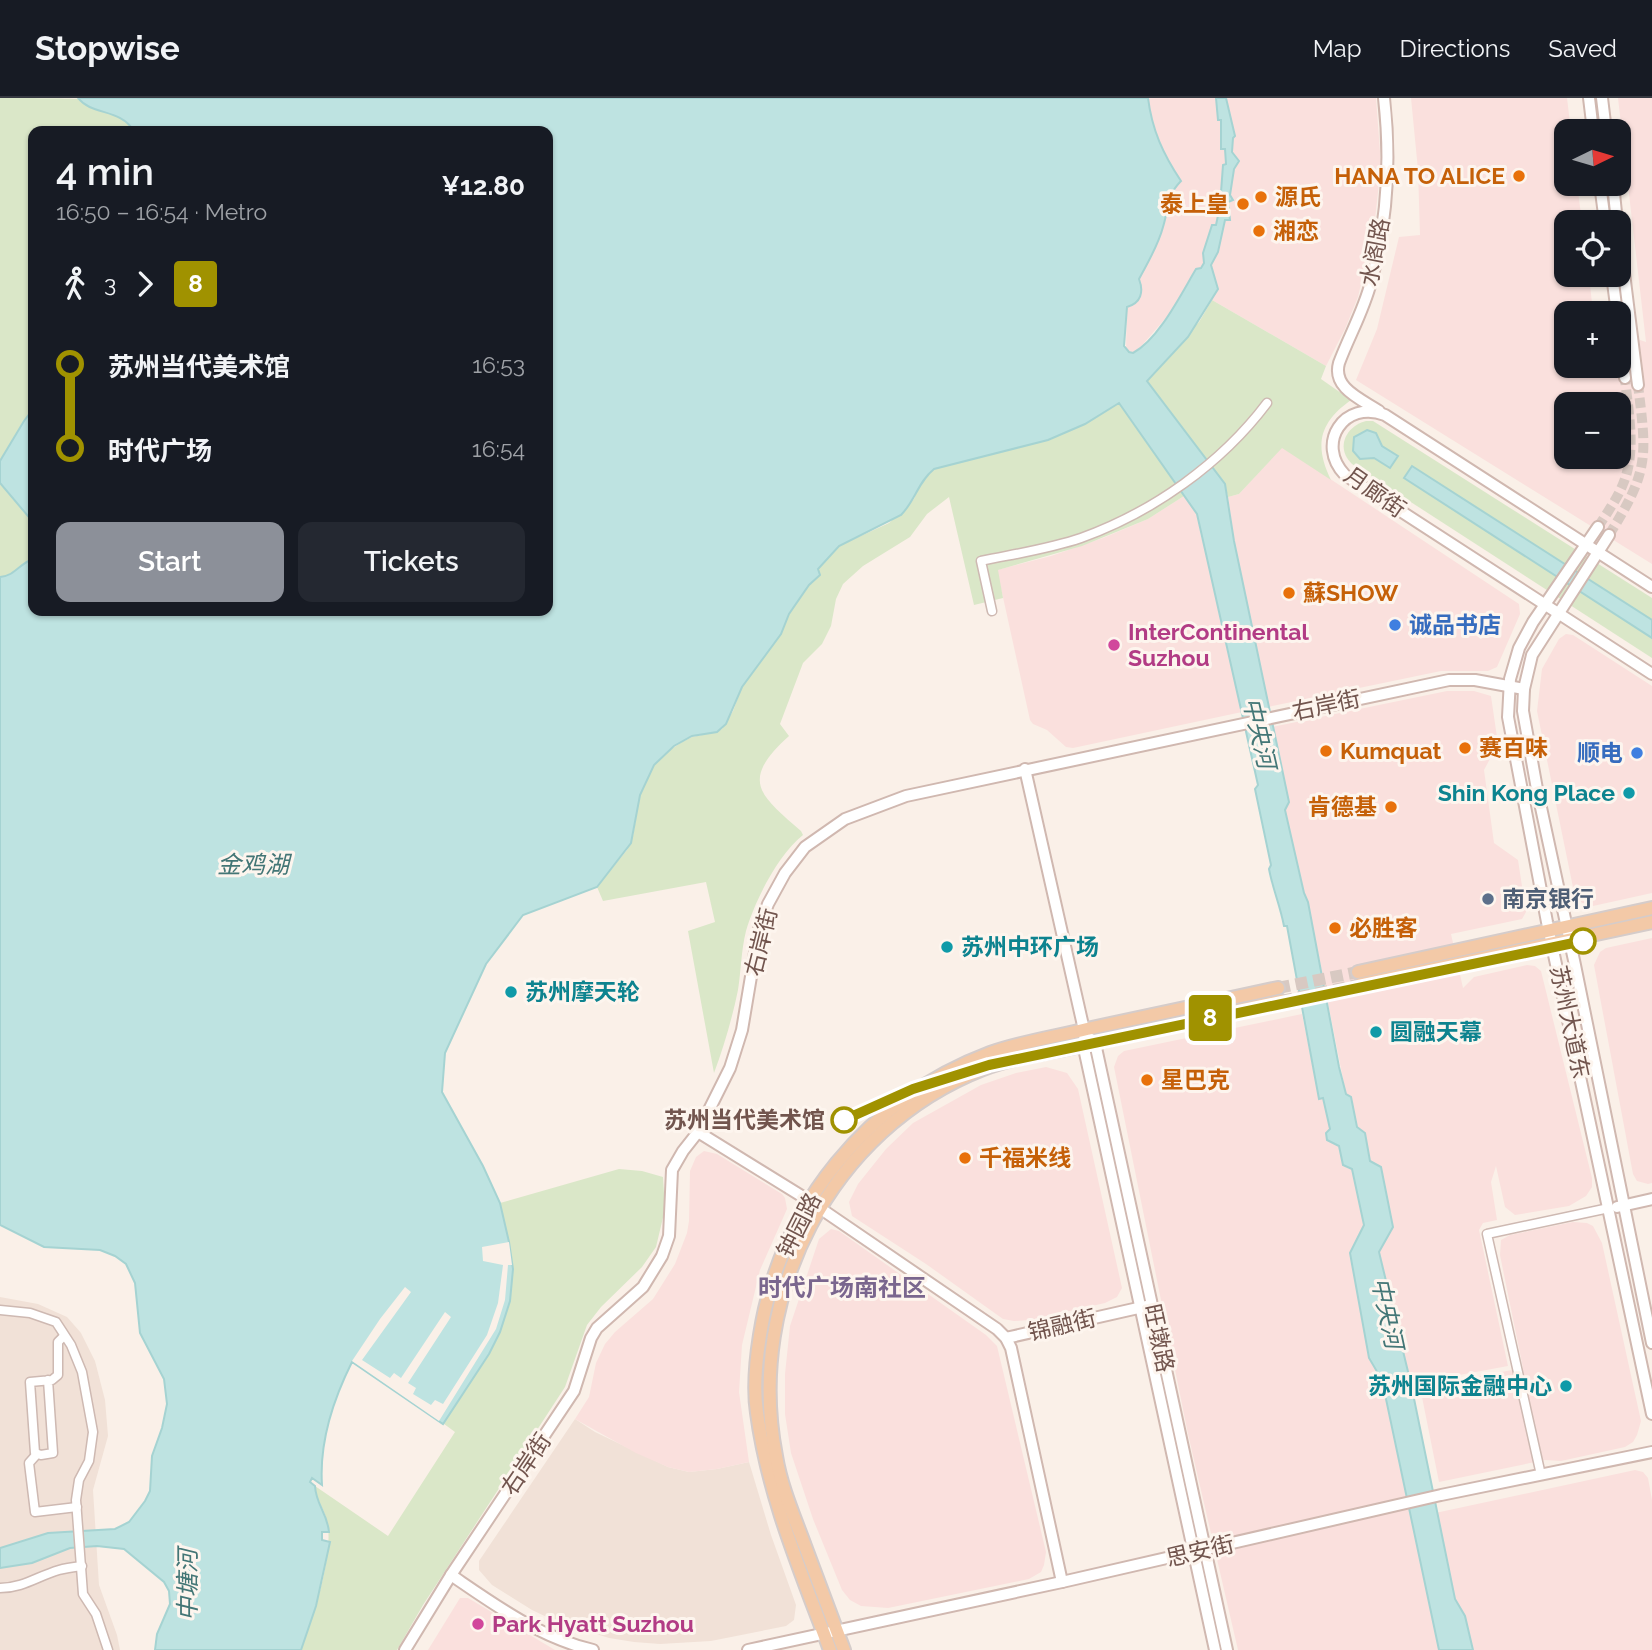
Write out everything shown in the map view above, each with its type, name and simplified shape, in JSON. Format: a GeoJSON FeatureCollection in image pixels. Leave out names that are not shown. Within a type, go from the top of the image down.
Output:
{"type":"FeatureCollection","features":[{"type":"Feature","properties":{"kind":"main road"},"geometry":{"type":"LineString","coordinates":[[1551,937],[1566,926],[1652,908]]}},
{"type":"Feature","properties":{"kind":"main road"},"geometry":{"type":"LineString","coordinates":[[1360,978],[1551,937],[1569,940],[1652,922]]}},
{"type":"Feature","properties":{"kind":"main road","name":"钟园路"},"geometry":{"type":"LineString","coordinates":[[830,1650],[830,1631],[779,1471],[770,1408],[770,1364],[776,1316],[794,1261],[820,1208],[868,1145],[898,1118],[962,1079],[996,1064],[1089,1044],[1280,995],[1084,1030],[990,1053],[918,1090],[874,1124],[846,1153],[808,1200],[779,1262],[767,1300],[758,1347],[755,1399],[761,1445],[771,1488],[830,1631],[844,1650]]}},
{"type":"Feature","properties":{"kind":"street","name":"水阁路"},"geometry":{"type":"LineString","coordinates":[[1384,98],[1387,177],[1377,256],[1371,284],[1337,371],[1339,382],[1385,415]]}},
{"type":"Feature","properties":{"kind":"street"},"geometry":{"type":"LineString","coordinates":[[1589,98],[1592,119]]}},
{"type":"Feature","properties":{"kind":"street"},"geometry":{"type":"LineString","coordinates":[[1602,98],[1605,119]]}},
{"type":"Feature","properties":{"kind":"street"},"geometry":{"type":"LineString","coordinates":[[1625,287],[1637,385]]}},
{"type":"Feature","properties":{"kind":"street"},"geometry":{"type":"LineString","coordinates":[[1344,420],[1355,405],[1353,393]]}},
{"type":"Feature","properties":{"kind":"street"},"geometry":{"type":"LineString","coordinates":[[992,611],[981,561],[1081,538],[1150,506],[1202,470],[1235,440],[1267,403]]}},
{"type":"Feature","properties":{"kind":"street"},"geometry":{"type":"LineString","coordinates":[[1344,420],[1362,411],[1385,415],[1652,587]]}},
{"type":"Feature","properties":{"kind":"street","name":"月廊街"},"geometry":{"type":"LineString","coordinates":[[1344,420],[1336,431],[1333,444],[1337,464],[1345,475],[1652,674]]}},
{"type":"Feature","properties":{"kind":"street","name":"苏州大道东"},"geometry":{"type":"LineString","coordinates":[[1598,527],[1519,648],[1508,686],[1508,717],[1551,937],[1652,1414]]}},
{"type":"Feature","properties":{"kind":"street","name":"苏州大道东"},"geometry":{"type":"LineString","coordinates":[[1609,535],[1532,655],[1524,689],[1525,728],[1652,1343]]}},
{"type":"Feature","properties":{"kind":"street","name":"右岸街"},"geometry":{"type":"LineString","coordinates":[[405,1650],[574,1391],[591,1338],[597,1328],[643,1287],[662,1256],[669,1236],[672,1170],[698,1132],[730,1068],[746,1007],[759,929],[768,904],[785,873],[805,847],[822,833],[862,811],[906,796],[1025,769],[1449,680],[1475,680],[1524,689]]}},
{"type":"Feature","properties":{"kind":"street","name":"旺墩路"},"geometry":{"type":"LineString","coordinates":[[1025,769],[1089,1044],[1200,1551],[1227,1650]]}},
{"type":"Feature","properties":{"kind":"street","name":"锦融街"},"geometry":{"type":"LineString","coordinates":[[698,1132],[820,1208],[997,1329],[1006,1338],[1147,1306]]}},
{"type":"Feature","properties":{"kind":"street"},"geometry":{"type":"LineString","coordinates":[[1541,1475],[1488,1234],[1652,1199]]}},
{"type":"Feature","properties":{"kind":"street"},"geometry":{"type":"LineString","coordinates":[[0,1310],[30,1313],[56,1322],[82,1372],[93,1432],[89,1461],[79,1480],[77,1507],[83,1594],[96,1614],[108,1650]]}},
{"type":"Feature","properties":{"kind":"street"},"geometry":{"type":"LineString","coordinates":[[37,1454],[30,1382],[48,1381],[58,1375],[58,1342],[64,1336]]}},
{"type":"Feature","properties":{"kind":"street"},"geometry":{"type":"LineString","coordinates":[[1006,1338],[1011,1348],[1062,1582]]}},
{"type":"Feature","properties":{"kind":"street"},"geometry":{"type":"LineString","coordinates":[[48,1381],[53,1453],[37,1454],[29,1462],[35,1512],[77,1507]]}},
{"type":"Feature","properties":{"kind":"street","name":"思安街"},"geometry":{"type":"LineString","coordinates":[[748,1650],[1062,1582],[1441,1495],[1652,1452]]}},
{"type":"Feature","properties":{"kind":"street","name":"旺墩路"},"geometry":{"type":"LineString","coordinates":[[1200,1551],[1215,1650]]}},
{"type":"Feature","properties":{"kind":"street"},"geometry":{"type":"LineString","coordinates":[[0,1588],[12,1588],[59,1570],[82,1566]]}},
{"type":"Feature","properties":{"kind":"street"},"geometry":{"type":"LineString","coordinates":[[451,1576],[517,1619],[577,1648],[593,1650]]}},
{"type":"Feature","properties":{"kind":"shaded area"},"geometry":{"type":"Polygon","coordinates":[[[1148,98],[1376,98],[1381,165],[1374,228],[1358,297],[1326,366],[1212,300],[1164,320],[1137,351],[1133,353],[1126,349],[1127,307],[1163,227],[1171,191],[1166,159],[1152,124],[1148,98]]]}},
{"type":"Feature","properties":{"kind":"shaded area"},"geometry":{"type":"Polygon","coordinates":[[[1411,98],[1567,98],[1570,119],[1554,119],[1554,196],[1579,196],[1580,210],[1554,210],[1554,287],[1590,287],[1592,301],[1554,301],[1554,378],[1631,378],[1631,337],[1646,342],[1629,196],[1631,119],[1620,119],[1618,98],[1652,98],[1652,564],[1356,380],[1377,329],[1399,237],[1420,235],[1418,170],[1411,98]]]}},
{"type":"Feature","properties":{"kind":"shaded area"},"geometry":{"type":"Polygon","coordinates":[[[1282,447],[1519,604],[1520,614],[1497,667],[1488,671],[1441,671],[1268,707],[1234,541],[1228,497],[1239,494],[1282,447]]]}},
{"type":"Feature","properties":{"kind":"shaded area"},"geometry":{"type":"Polygon","coordinates":[[[1184,496],[1197,514],[1242,712],[1073,748],[1066,747],[1047,730],[1030,720],[997,570],[1051,556],[1103,538],[1148,519],[1184,496]]]}},
{"type":"Feature","properties":{"kind":"shaded area"},"geometry":{"type":"Polygon","coordinates":[[[1566,634],[1573,635],[1652,686],[1652,893],[1593,906],[1585,905],[1575,897],[1537,711],[1542,669],[1559,639],[1566,634]]]}},
{"type":"Feature","properties":{"kind":"shaded area"},"geometry":{"type":"Polygon","coordinates":[[[1447,691],[1474,691],[1491,696],[1498,744],[1484,770],[1494,843],[1518,860],[1526,912],[1522,919],[1451,934],[1463,988],[1474,977],[1527,965],[1535,966],[1541,971],[1592,1187],[1586,1196],[1569,1206],[1515,1215],[1505,1207],[1496,1166],[1491,1182],[1497,1220],[1483,1223],[1479,1230],[1508,1366],[1411,1384],[1379,1252],[1393,1227],[1381,1167],[1370,1161],[1365,1134],[1357,1127],[1351,1097],[1346,1094],[1308,902],[1285,810],[1289,802],[1272,727],[1447,691]]]}},
{"type":"Feature","properties":{"kind":"shaded area"},"geometry":{"type":"Polygon","coordinates":[[[1652,938],[1652,1183],[1648,1184],[1637,1181],[1633,1174],[1594,965],[1600,952],[1606,948],[1652,938]]]}},
{"type":"Feature","properties":{"kind":"shaded area"},"geometry":{"type":"Polygon","coordinates":[[[1302,1014],[1319,1098],[1323,1098],[1330,1130],[1326,1133],[1339,1147],[1343,1165],[1352,1169],[1364,1225],[1350,1253],[1369,1358],[1382,1380],[1412,1518],[1635,1470],[1643,1472],[1648,1478],[1652,1500],[1652,1650],[1238,1650],[1188,1434],[1114,1067],[1118,1056],[1124,1051],[1302,1014]]]}},
{"type":"Feature","properties":{"kind":"shaded area"},"geometry":{"type":"Polygon","coordinates":[[[1046,1067],[1067,1073],[1078,1089],[1122,1288],[1117,1297],[1105,1303],[1030,1320],[1014,1321],[1003,1319],[852,1216],[849,1202],[858,1184],[886,1149],[913,1123],[981,1085],[1016,1073],[1046,1067]]]}},
{"type":"Feature","properties":{"kind":"shaded area"},"geometry":{"type":"Polygon","coordinates":[[[704,1151],[717,1154],[782,1194],[787,1209],[760,1270],[742,1345],[739,1392],[749,1462],[689,1472],[668,1467],[636,1453],[575,1419],[589,1397],[596,1363],[605,1344],[653,1299],[675,1264],[689,1221],[690,1171],[696,1157],[704,1151]]]}},
{"type":"Feature","properties":{"kind":"shaded area","name":"苏州国际金融中心"},"geometry":{"type":"Polygon","coordinates":[[[1573,1222],[1593,1226],[1602,1243],[1641,1421],[1637,1435],[1633,1442],[1625,1447],[1439,1482],[1420,1387],[1523,1368],[1500,1255],[1501,1240],[1510,1235],[1573,1222]]]}},
{"type":"Feature","properties":{"kind":"shaded area"},"geometry":{"type":"Polygon","coordinates":[[[831,1229],[839,1231],[986,1335],[997,1346],[1046,1552],[1041,1572],[1029,1579],[888,1608],[861,1606],[850,1600],[842,1590],[813,1519],[791,1453],[785,1414],[785,1374],[790,1326],[819,1239],[831,1229]]]}},
{"type":"Feature","properties":{"kind":"shaded area"},"geometry":{"type":"Polygon","coordinates":[[[0,1297],[38,1304],[67,1317],[81,1333],[95,1361],[105,1400],[108,1436],[93,1490],[99,1585],[120,1650],[0,1650],[0,1297]]]}},
{"type":"Feature","properties":{"kind":"shaded area"},"geometry":{"type":"Polygon","coordinates":[[[575,1419],[595,1432],[668,1467],[689,1472],[749,1462],[796,1605],[794,1620],[786,1626],[711,1641],[660,1644],[634,1642],[609,1638],[555,1621],[492,1585],[479,1570],[479,1561],[575,1419]]]}},
{"type":"Feature","properties":{"kind":"shaded area","name":"Park Hyatt Suzhou"},"geometry":{"type":"Polygon","coordinates":[[[460,1598],[468,1598],[555,1650],[428,1650],[460,1598]]]}},
{"type":"Feature","properties":{"kind":"green space"},"geometry":{"type":"Polygon","coordinates":[[[0,98],[78,99],[89,107],[121,118],[130,126],[28,126],[28,416],[0,461],[0,98]]]}},
{"type":"Feature","properties":{"kind":"green space"},"geometry":{"type":"Polygon","coordinates":[[[1212,300],[1326,366],[1321,379],[1351,400],[1332,417],[1323,435],[1322,456],[1331,480],[1282,448],[1239,494],[1228,497],[1225,484],[1184,496],[1148,519],[1082,546],[998,570],[1003,598],[974,605],[949,497],[927,514],[910,537],[863,566],[843,584],[836,599],[831,626],[822,644],[803,663],[780,724],[789,736],[773,752],[760,776],[766,797],[803,835],[776,866],[750,919],[744,938],[736,1001],[714,1073],[688,931],[715,922],[706,882],[603,901],[597,887],[627,850],[633,836],[640,795],[654,765],[682,742],[722,729],[733,711],[742,687],[781,634],[789,614],[809,585],[820,575],[817,569],[839,546],[889,523],[914,499],[920,483],[934,469],[1048,440],[1099,416],[1199,322],[1212,300]]]}},
{"type":"Feature","properties":{"kind":"green space"},"geometry":{"type":"Polygon","coordinates":[[[1366,421],[1373,421],[1652,598],[1652,658],[1352,464],[1344,451],[1345,438],[1353,428],[1366,421]]]}},
{"type":"Feature","properties":{"kind":"green space"},"geometry":{"type":"Polygon","coordinates":[[[0,483],[28,516],[28,561],[10,574],[0,577],[0,483]]]}},
{"type":"Feature","properties":{"kind":"green space"},"geometry":{"type":"Polygon","coordinates":[[[619,1169],[642,1171],[663,1177],[665,1209],[656,1247],[642,1267],[601,1307],[587,1325],[565,1387],[423,1605],[397,1650],[301,1650],[311,1622],[327,1556],[327,1521],[315,1486],[388,1536],[455,1432],[436,1418],[512,1264],[500,1203],[619,1169]]]}},
{"type":"Feature","properties":{"kind":"water","name":"金鸡湖"},"geometry":{"type":"Polygon","coordinates":[[[78,98],[1148,98],[1159,141],[1181,181],[1170,197],[1158,241],[1139,279],[1140,296],[1135,303],[1127,307],[1124,346],[1133,353],[1160,327],[1196,269],[1201,268],[1204,263],[1203,253],[1212,225],[1216,225],[1223,165],[1226,164],[1225,149],[1221,149],[1221,120],[1218,120],[1216,98],[1226,98],[1235,136],[1232,152],[1239,161],[1234,169],[1230,195],[1233,200],[1228,202],[1230,220],[1225,220],[1218,252],[1211,265],[1218,289],[1188,337],[1147,381],[1225,484],[1234,541],[1289,802],[1285,810],[1308,902],[1339,1067],[1346,1094],[1351,1097],[1357,1127],[1365,1133],[1370,1161],[1381,1167],[1393,1227],[1379,1252],[1411,1384],[1455,1599],[1465,1616],[1473,1650],[1439,1650],[1382,1380],[1369,1358],[1350,1253],[1364,1225],[1352,1169],[1343,1165],[1339,1146],[1327,1140],[1326,1133],[1330,1129],[1323,1098],[1319,1099],[1287,926],[1284,926],[1269,869],[1271,865],[1255,789],[1258,785],[1197,514],[1119,403],[1085,424],[1048,440],[934,469],[901,515],[839,546],[818,569],[820,575],[809,585],[789,614],[781,634],[742,687],[726,724],[717,732],[692,736],[674,746],[654,765],[640,795],[631,843],[597,887],[523,915],[486,964],[445,1053],[442,1092],[500,1203],[513,1269],[510,1301],[500,1332],[489,1354],[443,1424],[352,1362],[339,1391],[325,1437],[322,1485],[312,1478],[310,1482],[315,1486],[328,1525],[329,1532],[322,1532],[322,1540],[330,1542],[316,1606],[301,1650],[155,1650],[157,1634],[170,1604],[169,1591],[164,1582],[124,1549],[97,1546],[70,1548],[32,1563],[0,1568],[0,1548],[48,1533],[115,1529],[129,1522],[150,1491],[152,1456],[167,1404],[164,1379],[140,1333],[135,1283],[126,1264],[100,1250],[44,1247],[0,1225],[0,577],[10,574],[28,561],[28,616],[553,616],[553,126],[130,126],[114,115],[84,104],[78,98]]]}},
{"type":"Feature","properties":{"kind":"water"},"geometry":{"type":"Polygon","coordinates":[[[28,416],[28,516],[0,483],[0,461],[28,416]]]}},
{"type":"Feature","properties":{"kind":"water"},"geometry":{"type":"Polygon","coordinates":[[[1367,430],[1376,433],[1382,446],[1398,456],[1390,468],[1374,458],[1360,459],[1353,451],[1354,437],[1367,430]]]}},
{"type":"Feature","properties":{"kind":"water"},"geometry":{"type":"Polygon","coordinates":[[[1412,466],[1652,620],[1652,638],[1404,478],[1412,466]]]}},
{"type":"Feature","properties":{"kind":"pier"},"geometry":{"type":"Polygon","coordinates":[[[509,1242],[512,1265],[508,1265],[505,1300],[496,1329],[439,1421],[352,1361],[405,1287],[411,1292],[362,1360],[390,1378],[394,1373],[401,1378],[445,1312],[451,1317],[408,1383],[416,1388],[413,1394],[431,1405],[435,1400],[443,1404],[487,1335],[498,1303],[503,1265],[483,1261],[482,1247],[509,1242]]]}},
{"type":"Feature","properties":{"kind":"tunnel"},"geometry":{"type":"LineString","coordinates":[[1598,527],[1621,490],[1630,458],[1625,378]]}},
{"type":"Feature","properties":{"kind":"tunnel"},"geometry":{"type":"LineString","coordinates":[[1609,535],[1632,495],[1642,463],[1643,430],[1638,385]]}},
{"type":"Feature","properties":{"kind":"tunnel"},"geometry":{"type":"LineString","coordinates":[[1278,988],[1358,972]]}},
{"type":"Feature","properties":{"kind":"tunnel"},"geometry":{"type":"LineString","coordinates":[[1281,1001],[1361,984]]}},
{"type":"Feature","properties":{"kind":"metro line","name":"8"},"geometry":{"type":"LineString","coordinates":[[844,1120],[913,1089],[965,1071],[1038,1053],[1583,941]]}},
{"type":"Feature","properties":{"kind":"place","name":"HANA TO ALICE"},"geometry":{"type":"Point","coordinates":[1519,176]}},
{"type":"Feature","properties":{"kind":"place","name":"源氏"},"geometry":{"type":"Point","coordinates":[1261,197]}},
{"type":"Feature","properties":{"kind":"place","name":"泰上皇"},"geometry":{"type":"Point","coordinates":[1243,204]}},
{"type":"Feature","properties":{"kind":"place","name":"湘恋"},"geometry":{"type":"Point","coordinates":[1259,231]}},
{"type":"Feature","properties":{"kind":"place","name":"蘇SHOW"},"geometry":{"type":"Point","coordinates":[1289,593]}},
{"type":"Feature","properties":{"kind":"place","name":"诚品书店"},"geometry":{"type":"Point","coordinates":[1395,625]}},
{"type":"Feature","properties":{"kind":"place","name":"InterContinental Suzhou"},"geometry":{"type":"Point","coordinates":[1114,645]}},
{"type":"Feature","properties":{"kind":"place","name":"赛百味"},"geometry":{"type":"Point","coordinates":[1465,748]}},
{"type":"Feature","properties":{"kind":"place","name":"Kumquat"},"geometry":{"type":"Point","coordinates":[1326,751]}},
{"type":"Feature","properties":{"kind":"place","name":"顺电"},"geometry":{"type":"Point","coordinates":[1637,753]}},
{"type":"Feature","properties":{"kind":"place","name":"Shin Kong Place"},"geometry":{"type":"Point","coordinates":[1629,793]}},
{"type":"Feature","properties":{"kind":"place","name":"肯德基"},"geometry":{"type":"Point","coordinates":[1391,807]}},
{"type":"Feature","properties":{"kind":"place","name":"南京银行"},"geometry":{"type":"Point","coordinates":[1488,899]}},
{"type":"Feature","properties":{"kind":"place","name":"必胜客"},"geometry":{"type":"Point","coordinates":[1335,928]}},
{"type":"Feature","properties":{"kind":"place","name":"苏州中环广场"},"geometry":{"type":"Point","coordinates":[947,947]}},
{"type":"Feature","properties":{"kind":"place","name":"苏州摩天轮"},"geometry":{"type":"Point","coordinates":[511,992]}},
{"type":"Feature","properties":{"kind":"place","name":"圆融天幕"},"geometry":{"type":"Point","coordinates":[1376,1032]}},
{"type":"Feature","properties":{"kind":"place","name":"星巴克"},"geometry":{"type":"Point","coordinates":[1147,1080]}},
{"type":"Feature","properties":{"kind":"place","name":"苏州当代美术馆"},"geometry":{"type":"Point","coordinates":[844,1120]}},
{"type":"Feature","properties":{"kind":"place","name":"千福米线"},"geometry":{"type":"Point","coordinates":[965,1158]}},
{"type":"Feature","properties":{"kind":"place","name":"苏州国际金融中心"},"geometry":{"type":"Point","coordinates":[1566,1386]}},
{"type":"Feature","properties":{"kind":"place","name":"Park Hyatt Suzhou"},"geometry":{"type":"Point","coordinates":[478,1624]}},
{"type":"Feature","properties":{"kind":"district","name":"时代广场南社区"},"geometry":{"type":"Point","coordinates":[842,1288]}},
{"type":"Feature","properties":{"kind":"water label","name":"中央河"},"geometry":{"type":"Point","coordinates":[1259,733]}},
{"type":"Feature","properties":{"kind":"water label","name":"中央河"},"geometry":{"type":"Point","coordinates":[1387,1313]}},
{"type":"Feature","properties":{"kind":"water label","name":"中塘河"},"geometry":{"type":"Point","coordinates":[188,1585]}}]}
